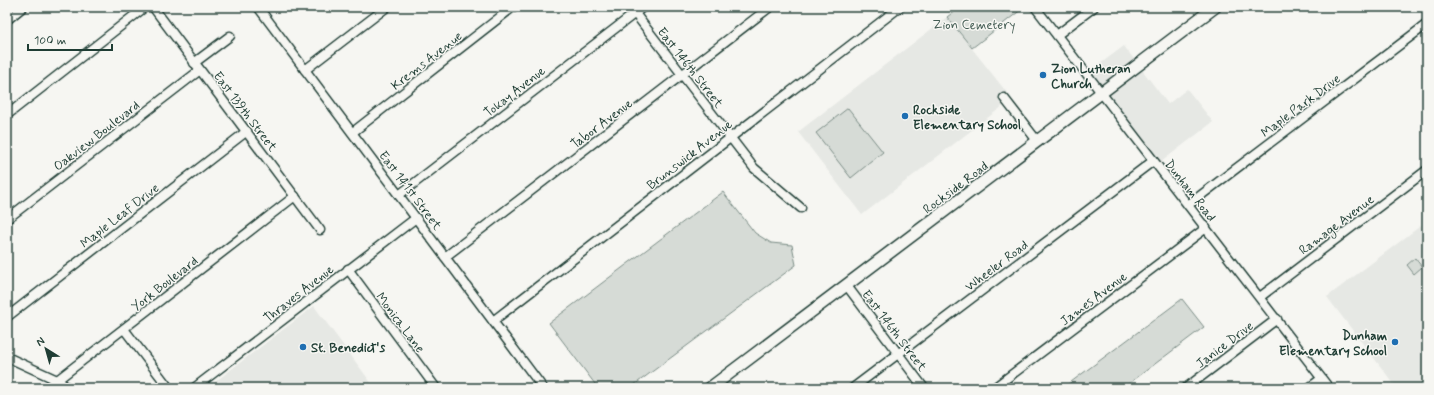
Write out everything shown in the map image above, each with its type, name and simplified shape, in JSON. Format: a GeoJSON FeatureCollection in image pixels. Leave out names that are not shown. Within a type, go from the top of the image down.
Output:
{"type":"FeatureCollection","features":[{"type":"Feature","properties":{"kind":"main road","name":"Rockside Road"},"geometry":{"type":"LineString","coordinates":[[710,388],[1215,7]]}},
{"type":"Feature","properties":{"kind":"street"},"geometry":{"type":"LineString","coordinates":[[7,20],[23,7]]}},
{"type":"Feature","properties":{"kind":"street"},"geometry":{"type":"LineString","coordinates":[[7,115],[145,7]]}},
{"type":"Feature","properties":{"kind":"street","name":"East 139th Street"},"geometry":{"type":"LineString","coordinates":[[153,7],[320,230]]}},
{"type":"Feature","properties":{"kind":"street"},"geometry":{"type":"LineString","coordinates":[[306,70],[387,7]]}},
{"type":"Feature","properties":{"kind":"street","name":"Krems Avenue"},"geometry":{"type":"LineString","coordinates":[[353,132],[513,7]]}},
{"type":"Feature","properties":{"kind":"street","name":"Tokay Avenue"},"geometry":{"type":"LineString","coordinates":[[399,195],[632,10],[643,7]]}},
{"type":"Feature","properties":{"kind":"street","name":"Tabor Avenue"},"geometry":{"type":"LineString","coordinates":[[445,257],[683,76],[770,7]]}},
{"type":"Feature","properties":{"kind":"street","name":"Brunswick Avenue"},"geometry":{"type":"LineString","coordinates":[[493,321],[900,7]]}},
{"type":"Feature","properties":{"kind":"street","name":"Dunham Road"},"geometry":{"type":"LineString","coordinates":[[1035,7],[1329,388]]}},
{"type":"Feature","properties":{"kind":"street"},"geometry":{"type":"LineString","coordinates":[[1057,35],[1094,7]]}},
{"type":"Feature","properties":{"kind":"street","name":"East 141st Street"},"geometry":{"type":"LineString","coordinates":[[261,8],[543,388]]}},
{"type":"Feature","properties":{"kind":"street","name":"East 146th Street"},"geometry":{"type":"LineString","coordinates":[[632,10],[754,168],[801,208]]}},
{"type":"Feature","properties":{"kind":"street","name":"Maple Park Drive"},"geometry":{"type":"LineString","coordinates":[[1188,205],[1427,24]]}},
{"type":"Feature","properties":{"kind":"street","name":"Oakview Boulevard"},"geometry":{"type":"LineString","coordinates":[[7,219],[197,66],[230,36]]}},
{"type":"Feature","properties":{"kind":"street"},"geometry":{"type":"LineString","coordinates":[[1004,98],[1038,142]]}},
{"type":"Feature","properties":{"kind":"street","name":"Maple Leaf Drive"},"geometry":{"type":"LineString","coordinates":[[7,317],[247,131]]}},
{"type":"Feature","properties":{"kind":"street","name":"Wheeler Road"},"geometry":{"type":"LineString","coordinates":[[853,388],[1153,160]]}},
{"type":"Feature","properties":{"kind":"street","name":"Ramage Avenue"},"geometry":{"type":"LineString","coordinates":[[1260,297],[1427,170]]}},
{"type":"Feature","properties":{"kind":"street","name":"York Boulevard"},"geometry":{"type":"LineString","coordinates":[[47,388],[295,196]]}},
{"type":"Feature","properties":{"kind":"street","name":"Thraves Avenue"},"geometry":{"type":"LineString","coordinates":[[194,388],[416,218]]}},
{"type":"Feature","properties":{"kind":"street","name":"James Avenue"},"geometry":{"type":"LineString","coordinates":[[994,388],[1206,228]]}},
{"type":"Feature","properties":{"kind":"street","name":"Monica Lane"},"geometry":{"type":"LineString","coordinates":[[348,269],[436,388]]}},
{"type":"Feature","properties":{"kind":"street","name":"East 146th Street"},"geometry":{"type":"LineString","coordinates":[[847,286],[924,388]]}},
{"type":"Feature","properties":{"kind":"street","name":"Janice Drive"},"geometry":{"type":"LineString","coordinates":[[1186,388],[1277,319]]}},
{"type":"Feature","properties":{"kind":"street"},"geometry":{"type":"LineString","coordinates":[[124,329],[169,388]]}},
{"type":"Feature","properties":{"kind":"street"},"geometry":{"type":"LineString","coordinates":[[7,357],[57,380],[68,388]]}},
{"type":"Feature","properties":{"kind":"street"},"geometry":{"type":"LineString","coordinates":[[1309,388],[1321,379]]}},
{"type":"Feature","properties":{"kind":"shaded area","name":"Rockside Elementary School"},"geometry":{"type":"Polygon","coordinates":[[[947,17],[1012,99],[862,215],[798,132],[947,17]]]}},
{"type":"Feature","properties":{"kind":"shaded area"},"geometry":{"type":"Polygon","coordinates":[[[1124,46],[1168,104],[1187,89],[1213,122],[1157,165],[1085,75],[1124,46]]]}},
{"type":"Feature","properties":{"kind":"shaded area","name":"Dunham Elementary School"},"geometry":{"type":"Polygon","coordinates":[[[1427,221],[1427,388],[1397,388],[1327,297],[1427,221]]]}},
{"type":"Feature","properties":{"kind":"shaded area","name":"St. Benedict's"},"geometry":{"type":"Polygon","coordinates":[[[314,306],[375,388],[207,388],[314,306]]]}},
{"type":"Feature","properties":{"kind":"green space","name":"Zion Cemetery"},"geometry":{"type":"Polygon","coordinates":[[[960,7],[1021,7],[1022,9],[972,48],[947,17],[960,7]]]}},
{"type":"Feature","properties":{"kind":"green space"},"geometry":{"type":"Polygon","coordinates":[[[848,108],[883,152],[851,178],[816,133],[848,108]]]}},
{"type":"Feature","properties":{"kind":"green space"},"geometry":{"type":"Polygon","coordinates":[[[723,192],[755,233],[771,243],[792,245],[796,265],[630,388],[598,388],[549,323],[723,192]]]}},
{"type":"Feature","properties":{"kind":"green space"},"geometry":{"type":"Polygon","coordinates":[[[1415,258],[1422,267],[1414,274],[1407,265],[1415,258]]]}},
{"type":"Feature","properties":{"kind":"green space"},"geometry":{"type":"Polygon","coordinates":[[[1182,299],[1204,327],[1123,388],[1063,388],[1182,299]]]}},
{"type":"Feature","properties":{"kind":"place","name":"Zion Lutheran Church"},"geometry":{"type":"Point","coordinates":[1043,75]}},
{"type":"Feature","properties":{"kind":"place","name":"Rockside Elementary School"},"geometry":{"type":"Point","coordinates":[905,116]}},
{"type":"Feature","properties":{"kind":"place","name":"Dunham Elementary School"},"geometry":{"type":"Point","coordinates":[1395,342]}},
{"type":"Feature","properties":{"kind":"place","name":"St. Benedict's"},"geometry":{"type":"Point","coordinates":[303,347]}}]}
